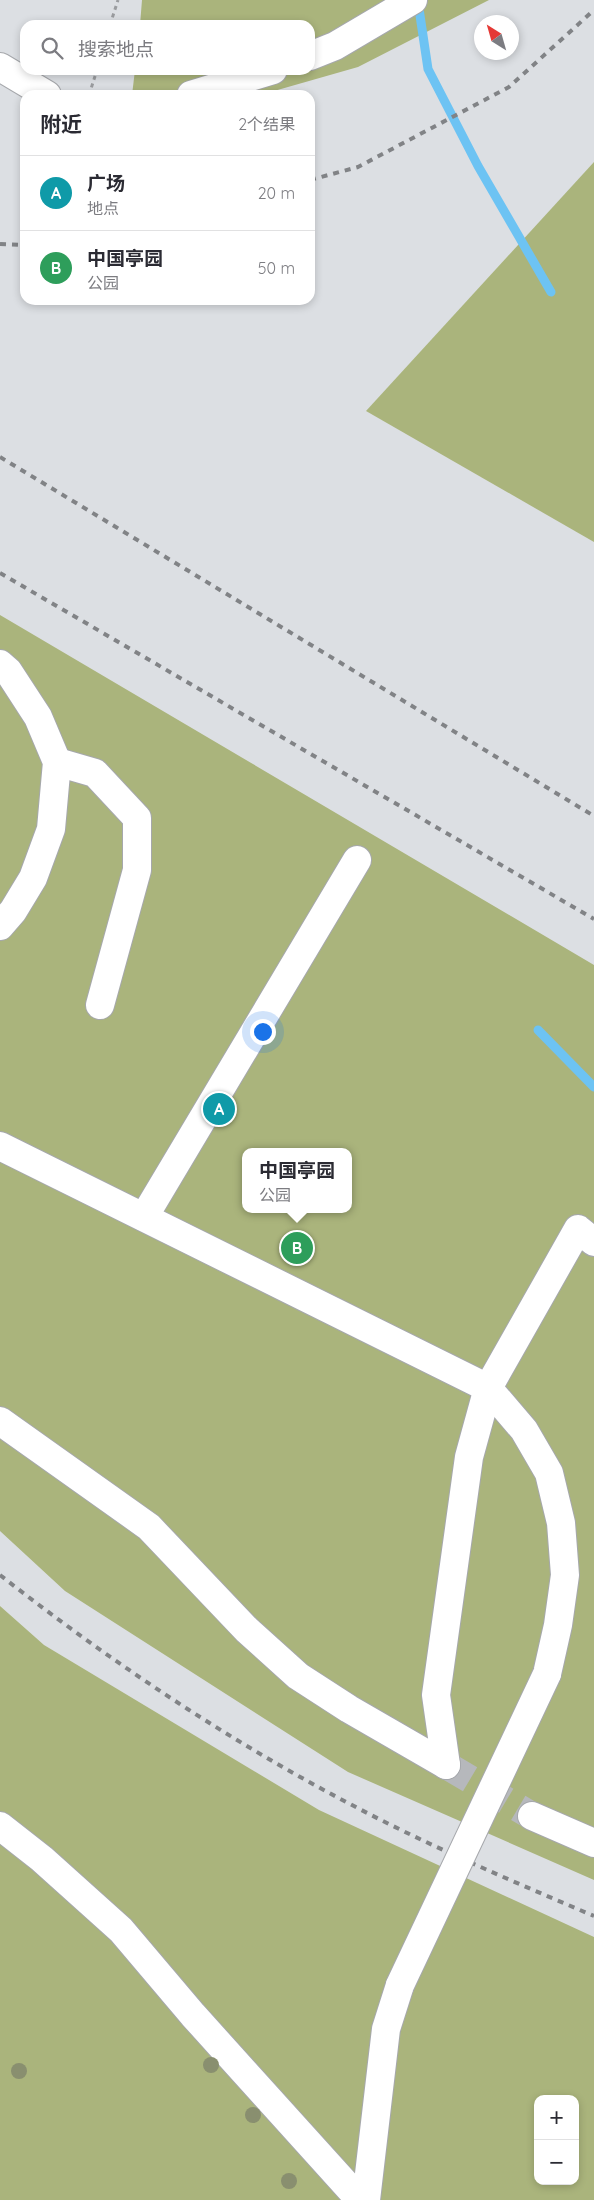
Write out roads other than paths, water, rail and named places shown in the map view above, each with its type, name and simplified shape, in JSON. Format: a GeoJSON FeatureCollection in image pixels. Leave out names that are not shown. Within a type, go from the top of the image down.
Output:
{"type":"FeatureCollection","features":[{"type":"Feature","properties":{"kind":"street"},"geometry":{"type":"LineString","coordinates":[[315,54],[335,46],[413,0]]}},
{"type":"Feature","properties":{"kind":"street"},"geometry":{"type":"LineString","coordinates":[[0,67],[39,90]]}},
{"type":"Feature","properties":{"kind":"street"},"geometry":{"type":"LineString","coordinates":[[207,90],[257,75]]}},
{"type":"Feature","properties":{"kind":"street"},"geometry":{"type":"LineString","coordinates":[[0,664],[8,671],[38,717],[56,762],[51,829],[33,878],[13,911],[0,926]]}},
{"type":"Feature","properties":{"kind":"street"},"geometry":{"type":"LineString","coordinates":[[56,762],[95,773],[137,818],[137,870],[100,1005]]}},
{"type":"Feature","properties":{"kind":"street"},"geometry":{"type":"LineString","coordinates":[[144,1217],[357,860]]}},
{"type":"Feature","properties":{"kind":"street"},"geometry":{"type":"LineString","coordinates":[[0,1146],[488,1388],[524,1430],[550,1472],[561,1523],[565,1575],[558,1625],[547,1674],[400,1985],[386,2029],[366,2200]]}},
{"type":"Feature","properties":{"kind":"street"},"geometry":{"type":"LineString","coordinates":[[0,1420],[149,1527],[247,1630],[298,1676],[349,1709],[446,1765],[436,1695],[469,1457],[488,1388],[578,1229],[594,1242]]}},
{"type":"Feature","properties":{"kind":"street"},"geometry":{"type":"LineString","coordinates":[[532,1816],[594,1843]]}},
{"type":"Feature","properties":{"kind":"street"},"geometry":{"type":"LineString","coordinates":[[0,1826],[42,1859],[121,1930],[193,2015],[360,2200]]}},
{"type":"Feature","properties":{"kind":"waterway"},"geometry":{"type":"LineString","coordinates":[[418,2],[428,69],[478,166],[551,292]]}},
{"type":"Feature","properties":{"kind":"waterway"},"geometry":{"type":"LineString","coordinates":[[538,1030],[594,1087]]}},
{"type":"Feature","properties":{"kind":"tunnel"},"geometry":{"type":"LineString","coordinates":[[446,1765],[532,1816]]}},
{"type":"Feature","properties":{"kind":"railway"},"geometry":{"type":"LineString","coordinates":[[315,179],[358,167],[509,87],[594,10]]}},
{"type":"Feature","properties":{"kind":"railway"},"geometry":{"type":"LineString","coordinates":[[0,244],[20,245]]}},
{"type":"Feature","properties":{"kind":"railway"},"geometry":{"type":"LineString","coordinates":[[0,457],[594,816]]}},
{"type":"Feature","properties":{"kind":"railway"},"geometry":{"type":"LineString","coordinates":[[0,573],[594,919]]}},
{"type":"Feature","properties":{"kind":"railway"},"geometry":{"type":"LineString","coordinates":[[0,1575],[126,1668],[258,1753],[350,1804],[440,1849],[594,1916]]}},
{"type":"Feature","properties":{"kind":"place","name":"广场"},"geometry":{"type":"Point","coordinates":[219,1109]}},
{"type":"Feature","properties":{"kind":"place","name":"中国亭园"},"geometry":{"type":"Point","coordinates":[297,1248]}}]}
